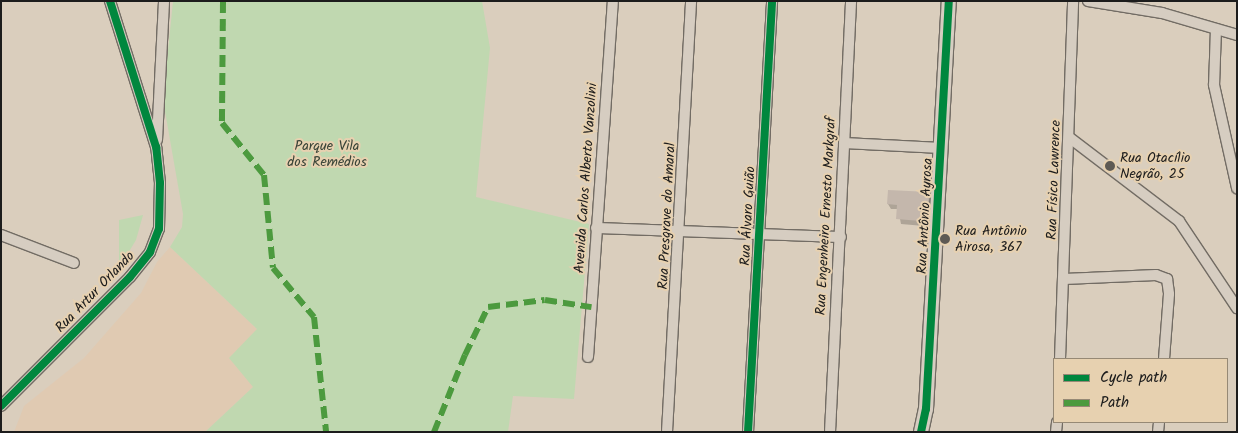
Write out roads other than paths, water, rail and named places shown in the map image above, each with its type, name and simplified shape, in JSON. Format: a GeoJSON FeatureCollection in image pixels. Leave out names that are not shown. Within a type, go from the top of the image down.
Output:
{"type":"FeatureCollection","features":[{"type":"Feature","properties":{"kind":"street","name":"Rua Artur Orlando"},"geometry":{"type":"LineString","coordinates":[[1,406],[130,277],[150,252],[159,229],[161,208],[156,147],[110,1]]}},
{"type":"Feature","properties":{"kind":"street"},"geometry":{"type":"LineString","coordinates":[[156,147],[164,1]]}},
{"type":"Feature","properties":{"kind":"street","name":"Avenida Carlos Alberto Vanzolini"},"geometry":{"type":"LineString","coordinates":[[588,357],[613,1]]}},
{"type":"Feature","properties":{"kind":"street","name":"Rua Presgrave do Amaral"},"geometry":{"type":"LineString","coordinates":[[668,432],[692,1]]}},
{"type":"Feature","properties":{"kind":"street","name":"Rua Álvaro Guião"},"geometry":{"type":"LineString","coordinates":[[748,432],[772,1]]}},
{"type":"Feature","properties":{"kind":"street","name":"Rua Engenheiro Ernesto Markgraf"},"geometry":{"type":"LineString","coordinates":[[830,432],[831,360],[841,237],[851,1]]}},
{"type":"Feature","properties":{"kind":"street","name":"Rua Antônio Ayrosa"},"geometry":{"type":"LineString","coordinates":[[921,432],[926,409],[949,1]]}},
{"type":"Feature","properties":{"kind":"street","name":"Rua Físico Lawrence"},"geometry":{"type":"LineString","coordinates":[[1060,358],[1070,138],[1072,1]]}},
{"type":"Feature","properties":{"kind":"street"},"geometry":{"type":"LineString","coordinates":[[1088,1],[1162,13],[1237,35]]}},
{"type":"Feature","properties":{"kind":"street"},"geometry":{"type":"LineString","coordinates":[[1216,29],[1214,85],[1237,188]]}},
{"type":"Feature","properties":{"kind":"street"},"geometry":{"type":"LineString","coordinates":[[1070,138],[1179,221],[1237,308]]}},
{"type":"Feature","properties":{"kind":"street"},"geometry":{"type":"LineString","coordinates":[[844,143],[941,148]]}},
{"type":"Feature","properties":{"kind":"street"},"geometry":{"type":"LineString","coordinates":[[596,228],[680,233],[841,237]]}},
{"type":"Feature","properties":{"kind":"street"},"geometry":{"type":"LineString","coordinates":[[1,235],[74,263]]}},
{"type":"Feature","properties":{"kind":"street"},"geometry":{"type":"LineString","coordinates":[[1064,279],[1156,275],[1167,280],[1169,294],[1164,358]]}},
{"type":"Feature","properties":{"kind":"place","name":"Rua Otacílio Negrão, 25"},"geometry":{"type":"Point","coordinates":[1110,166]}},
{"type":"Feature","properties":{"kind":"place","name":"Rua Antônio Airosa, 367"},"geometry":{"type":"Point","coordinates":[945,239]}},
{"type":"Feature","properties":{"kind":"park label","name":"Parque Vila dos Remédios"},"geometry":{"type":"Point","coordinates":[327,154]}}]}
